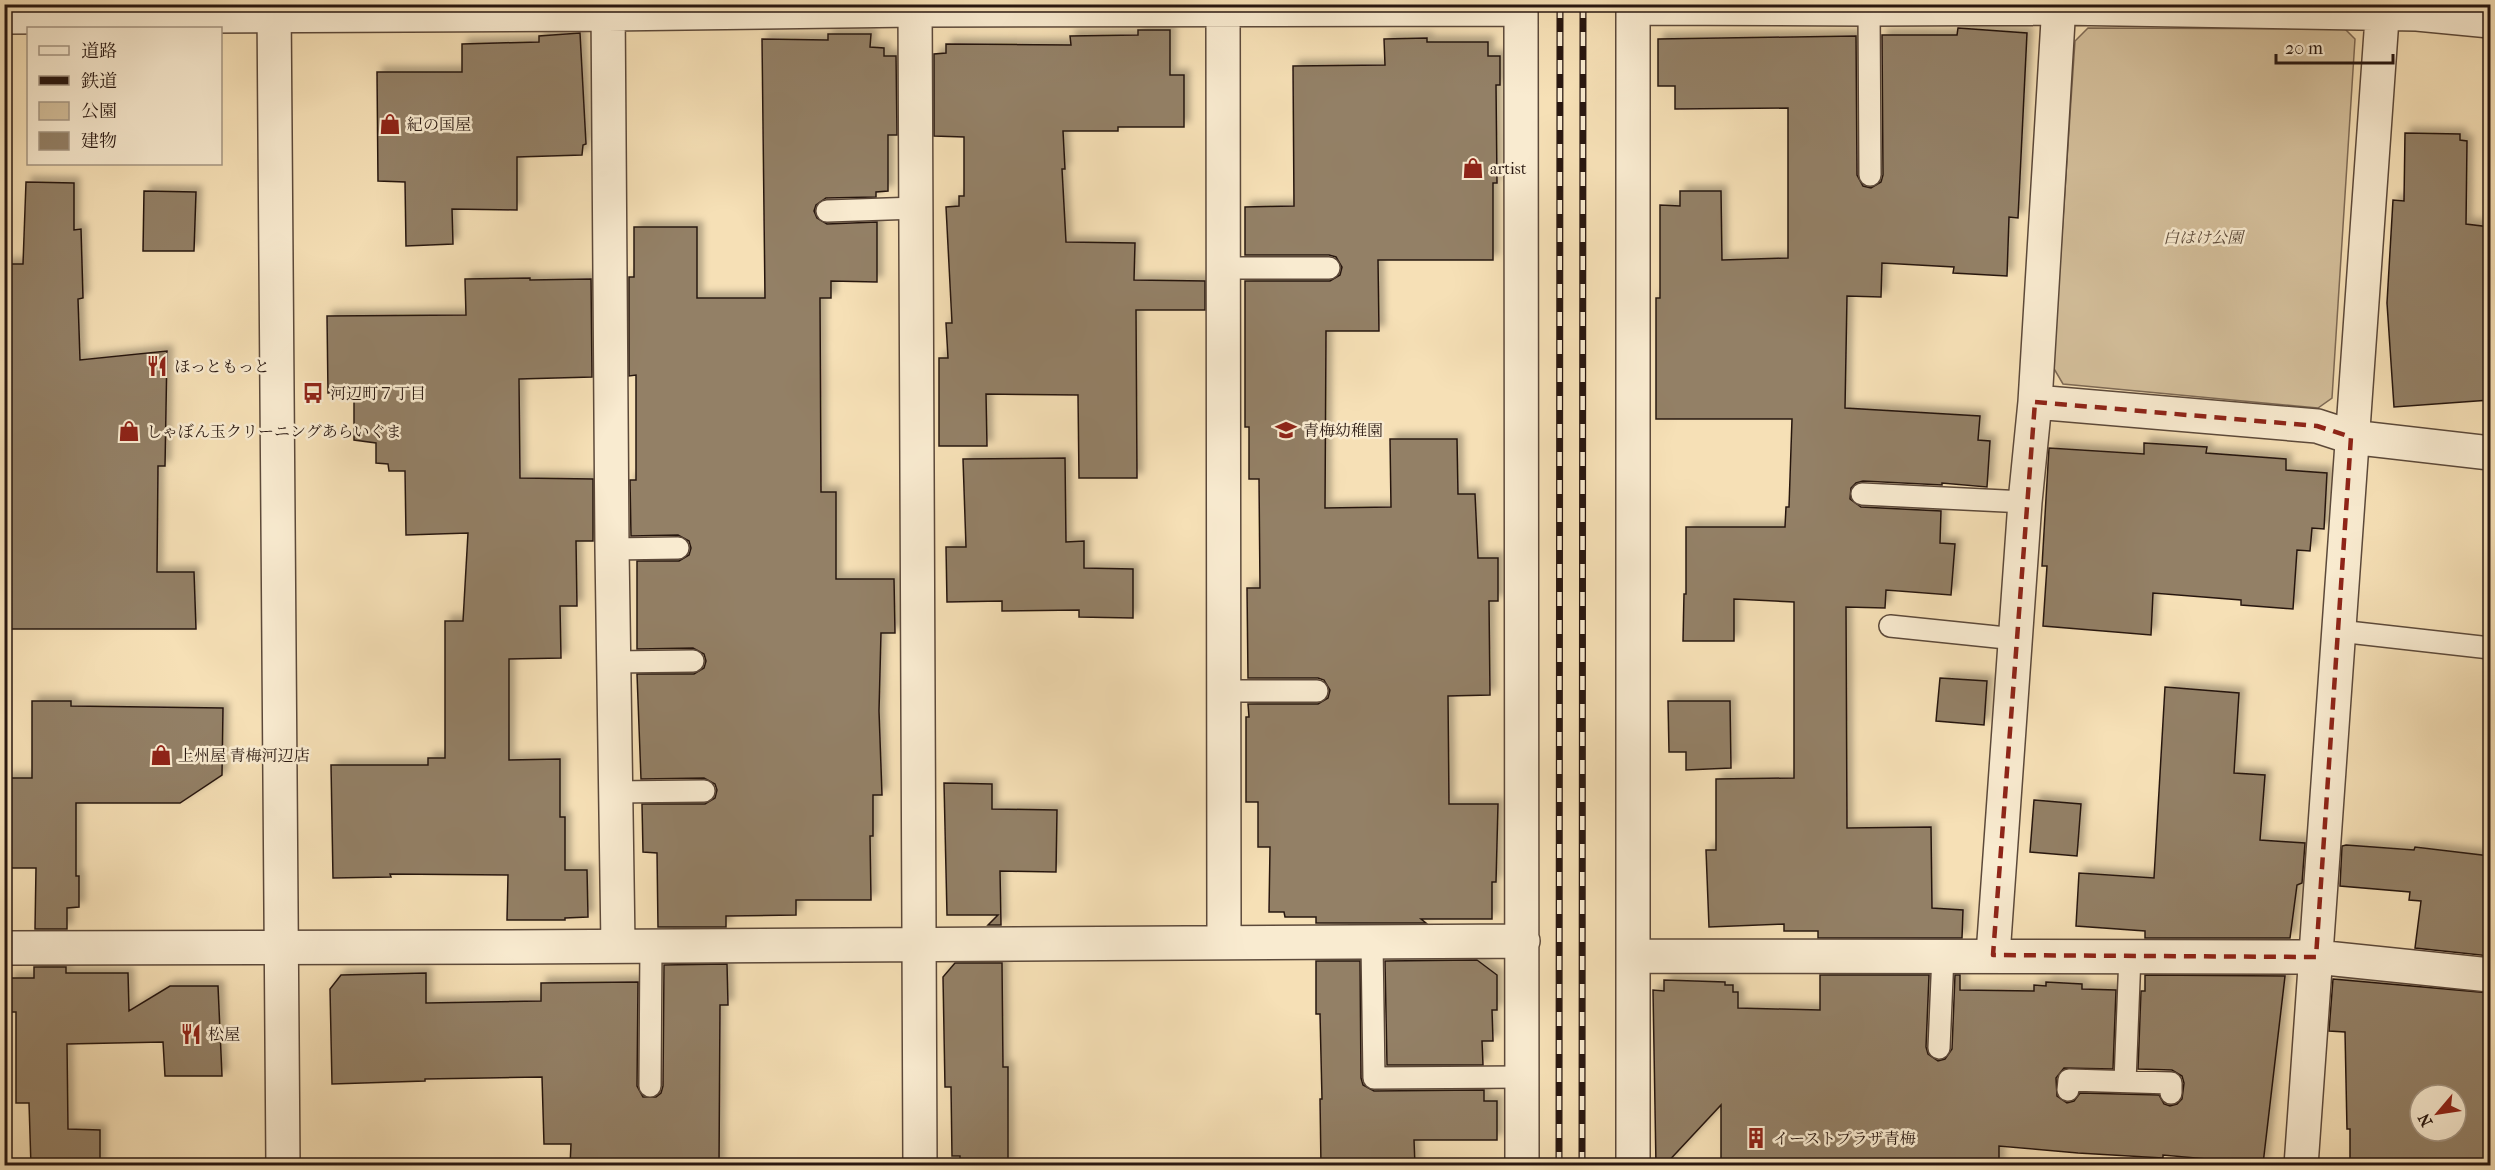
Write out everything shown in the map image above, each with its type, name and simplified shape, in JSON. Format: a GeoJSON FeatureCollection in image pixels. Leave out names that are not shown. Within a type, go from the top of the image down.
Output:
{"type":"FeatureCollection","features":[{"type":"Feature","properties":{"kind":"street"},"geometry":{"type":"LineString","coordinates":[[1633,1166],[1633,6],[1869,9],[2059,6],[2382,9],[2490,21]]}},
{"type":"Feature","properties":{"kind":"street"},"geometry":{"type":"LineString","coordinates":[[1993,955],[2025,502],[2035,402],[2059,6]]}},
{"type":"Feature","properties":{"kind":"street"},"geometry":{"type":"LineString","coordinates":[[915,7],[920,1166]]}},
{"type":"Feature","properties":{"kind":"street"},"geometry":{"type":"LineString","coordinates":[[1223,7],[1224,943]]}},
{"type":"Feature","properties":{"kind":"street"},"geometry":{"type":"LineString","coordinates":[[4,17],[275,10],[1521,7],[1522,1166]]}},
{"type":"Feature","properties":{"kind":"street"},"geometry":{"type":"LineString","coordinates":[[608,9],[618,945]]}},
{"type":"Feature","properties":{"kind":"street"},"geometry":{"type":"LineString","coordinates":[[2301,1166],[2382,9]]}},
{"type":"Feature","properties":{"kind":"street"},"geometry":{"type":"LineString","coordinates":[[275,10],[283,1166]]}},
{"type":"Feature","properties":{"kind":"street"},"geometry":{"type":"LineString","coordinates":[[2035,402],[2317,426],[2351,437],[2490,453]]}},
{"type":"Feature","properties":{"kind":"street"},"geometry":{"type":"LineString","coordinates":[[4,948],[1523,941]]}},
{"type":"Feature","properties":{"kind":"street"},"geometry":{"type":"LineString","coordinates":[[1633,956],[2316,957],[2490,975]]}},
{"type":"Feature","properties":{"kind":"lane"},"geometry":{"type":"LineString","coordinates":[[1869,9],[1870,175]]}},
{"type":"Feature","properties":{"kind":"lane"},"geometry":{"type":"LineString","coordinates":[[827,211],[917,208]]}},
{"type":"Feature","properties":{"kind":"lane"},"geometry":{"type":"LineString","coordinates":[[1223,268],[1329,268]]}},
{"type":"Feature","properties":{"kind":"lane"},"geometry":{"type":"LineString","coordinates":[[1862,494],[2025,502]]}},
{"type":"Feature","properties":{"kind":"lane"},"geometry":{"type":"LineString","coordinates":[[612,549],[678,548]]}},
{"type":"Feature","properties":{"kind":"lane"},"geometry":{"type":"LineString","coordinates":[[1890,626],[2016,639]]}},
{"type":"Feature","properties":{"kind":"lane"},"geometry":{"type":"LineString","coordinates":[[2339,631],[2490,648]]}},
{"type":"Feature","properties":{"kind":"lane"},"geometry":{"type":"LineString","coordinates":[[614,662],[693,661]]}},
{"type":"Feature","properties":{"kind":"lane"},"geometry":{"type":"LineString","coordinates":[[1224,691],[1317,691]]}},
{"type":"Feature","properties":{"kind":"lane"},"geometry":{"type":"LineString","coordinates":[[615,792],[704,791]]}},
{"type":"Feature","properties":{"kind":"lane"},"geometry":{"type":"LineString","coordinates":[[1372,943],[1374,1078],[1521,1077]]}},
{"type":"Feature","properties":{"kind":"lane"},"geometry":{"type":"LineString","coordinates":[[650,1086],[651,945]]}},
{"type":"Feature","properties":{"kind":"lane"},"geometry":{"type":"LineString","coordinates":[[1940,1048],[1943,955]]}},
{"type":"Feature","properties":{"kind":"lane"},"geometry":{"type":"LineString","coordinates":[[2125,1082],[2130,955]]}},
{"type":"Feature","properties":{"kind":"lane"},"geometry":{"type":"LineString","coordinates":[[2068,1090],[2069,1080],[2171,1083],[2171,1093]]}},
{"type":"Feature","properties":{"kind":"highlighted area"},"geometry":{"type":"Polygon","coordinates":[[[2035,402],[2317,426],[2351,437],[2316,957],[1993,955],[2035,402]]]}},
{"type":"Feature","properties":{"kind":"green space","name":"白はけ公園"},"geometry":{"type":"Polygon","coordinates":[[[2088,28],[2345,29],[2355,39],[2332,398],[2318,408],[2063,384],[2053,367],[2075,41],[2088,28]]]}},
{"type":"Feature","properties":{"kind":"building"},"geometry":{"type":"Polygon","coordinates":[[[1958,28],[2027,33],[2018,218],[2009,217],[2007,276],[1953,273],[1954,267],[1882,263],[1881,297],[1847,296],[1845,408],[1980,416],[1978,440],[1990,441],[1987,487],[1942,483],[1942,485],[1863,481],[1851,488],[1850,499],[1861,507],[1941,511],[1940,543],[1955,544],[1951,595],[1886,590],[1885,608],[1846,607],[1847,828],[1931,827],[1932,908],[1963,910],[1962,938],[1818,938],[1818,931],[1784,931],[1784,924],[1709,927],[1706,850],[1716,850],[1716,779],[1794,778],[1794,602],[1734,599],[1734,641],[1683,641],[1686,527],[1785,527],[1786,507],[1789,507],[1792,419],[1656,419],[1656,298],[1660,298],[1660,205],[1680,206],[1680,191],[1721,191],[1722,260],[1788,258],[1788,108],[1675,109],[1675,86],[1658,86],[1658,39],[1856,36],[1857,175],[1863,186],[1871,188],[1881,182],[1883,175],[1882,35],[1957,35],[1958,28]]]}},
{"type":"Feature","properties":{"kind":"building"},"geometry":{"type":"Polygon","coordinates":[[[1138,30],[1170,30],[1170,75],[1184,75],[1184,127],[1118,127],[1118,131],[1063,131],[1065,169],[1062,169],[1066,242],[1135,243],[1134,280],[1205,281],[1205,310],[1136,310],[1137,478],[1079,478],[1078,395],[986,394],[987,446],[939,446],[939,358],[948,358],[946,323],[952,323],[946,207],[959,206],[959,196],[964,196],[964,137],[934,136],[934,54],[946,53],[946,44],[1071,45],[1070,36],[1138,35],[1138,30]]]}},
{"type":"Feature","properties":{"kind":"building"},"geometry":{"type":"Polygon","coordinates":[[[580,33],[586,144],[583,145],[582,155],[517,157],[517,210],[452,209],[453,244],[406,246],[405,182],[378,181],[377,72],[462,72],[462,44],[539,42],[539,36],[580,33]]]}},
{"type":"Feature","properties":{"kind":"building"},"geometry":{"type":"Polygon","coordinates":[[[828,34],[871,34],[870,47],[884,48],[884,56],[896,56],[897,135],[888,135],[888,191],[876,192],[876,197],[826,198],[816,205],[814,211],[817,218],[827,224],[877,222],[877,282],[831,281],[831,298],[820,298],[821,492],[836,492],[836,579],[894,579],[895,633],[881,633],[879,711],[882,795],[873,795],[873,836],[870,836],[871,900],[796,900],[796,915],[726,916],[726,927],[658,927],[657,853],[643,852],[642,804],[705,804],[715,798],[717,790],[715,784],[704,778],[641,779],[637,674],[694,674],[704,668],[706,661],[704,654],[693,648],[637,649],[637,561],[679,561],[689,555],[691,548],[689,541],[678,535],[631,536],[630,480],[636,480],[636,375],[629,376],[629,277],[634,277],[634,227],[697,227],[697,298],[765,298],[762,39],[828,40],[828,34]]]}},
{"type":"Feature","properties":{"kind":"building"},"geometry":{"type":"Polygon","coordinates":[[[1427,38],[1427,42],[1488,42],[1488,56],[1500,56],[1500,85],[1496,85],[1497,183],[1493,183],[1493,260],[1378,260],[1379,331],[1326,331],[1325,508],[1391,507],[1390,439],[1457,439],[1458,494],[1475,494],[1478,558],[1498,558],[1498,601],[1489,601],[1490,695],[1448,696],[1449,804],[1498,804],[1496,882],[1492,882],[1492,919],[1421,919],[1426,923],[1316,923],[1316,917],[1285,917],[1284,912],[1269,912],[1270,847],[1258,847],[1258,802],[1246,802],[1248,704],[1318,704],[1328,698],[1330,690],[1324,680],[1318,678],[1248,678],[1247,588],[1260,588],[1259,479],[1249,479],[1249,427],[1245,427],[1245,281],[1330,281],[1340,275],[1342,267],[1336,257],[1329,255],[1245,255],[1245,207],[1294,206],[1293,66],[1385,65],[1384,39],[1427,38]]]}},
{"type":"Feature","properties":{"kind":"building"},"geometry":{"type":"Polygon","coordinates":[[[2405,133],[2460,134],[2460,140],[2467,141],[2466,224],[2490,227],[2484,282],[2490,282],[2490,400],[2394,407],[2387,303],[2393,200],[2404,201],[2405,133]]]}},
{"type":"Feature","properties":{"kind":"building"},"geometry":{"type":"Polygon","coordinates":[[[26,182],[74,183],[74,230],[81,229],[83,298],[78,299],[80,360],[167,351],[165,466],[158,466],[157,572],[194,572],[196,629],[4,629],[4,264],[23,264],[26,182]]]}},
{"type":"Feature","properties":{"kind":"building"},"geometry":{"type":"Polygon","coordinates":[[[144,191],[196,192],[194,251],[143,251],[144,191]]]}},
{"type":"Feature","properties":{"kind":"building"},"geometry":{"type":"Polygon","coordinates":[[[530,278],[530,280],[591,279],[592,377],[519,379],[520,478],[593,479],[593,541],[576,541],[577,606],[560,606],[561,658],[509,659],[509,760],[560,759],[560,817],[565,817],[565,870],[587,870],[588,917],[565,918],[565,920],[507,920],[508,875],[390,874],[391,877],[333,878],[331,765],[428,765],[428,758],[445,758],[445,621],[463,621],[468,533],[406,535],[405,471],[389,471],[388,464],[376,463],[376,443],[354,440],[354,392],[328,393],[327,316],[466,315],[465,279],[530,278]]]}},
{"type":"Feature","properties":{"kind":"building"},"geometry":{"type":"Polygon","coordinates":[[[2144,443],[2207,447],[2206,453],[2286,459],[2286,470],[2327,473],[2324,529],[2312,528],[2310,551],[2297,550],[2293,609],[2241,605],[2241,600],[2153,593],[2151,635],[2043,626],[2047,566],[2042,566],[2049,448],[2144,454],[2144,443]]]}},
{"type":"Feature","properties":{"kind":"building"},"geometry":{"type":"Polygon","coordinates":[[[1065,458],[1066,542],[1084,541],[1084,568],[1133,569],[1133,618],[1079,617],[1079,610],[1002,611],[1002,601],[947,602],[946,547],[966,547],[963,459],[1065,458]]]}},
{"type":"Feature","properties":{"kind":"building"},"geometry":{"type":"Polygon","coordinates":[[[1940,678],[1987,681],[1984,725],[1936,721],[1940,678]]]}},
{"type":"Feature","properties":{"kind":"building"},"geometry":{"type":"Polygon","coordinates":[[[2165,687],[2239,693],[2234,773],[2265,775],[2260,840],[2305,843],[2302,883],[2297,885],[2290,938],[2145,938],[2145,931],[2076,926],[2079,873],[2154,878],[2165,687]]]}},
{"type":"Feature","properties":{"kind":"building"},"geometry":{"type":"Polygon","coordinates":[[[32,701],[71,701],[71,706],[223,708],[222,775],[180,803],[76,803],[76,876],[79,876],[79,907],[67,908],[67,929],[35,929],[36,868],[4,868],[4,778],[32,778],[32,701]]]}},
{"type":"Feature","properties":{"kind":"building"},"geometry":{"type":"Polygon","coordinates":[[[1668,701],[1730,701],[1731,768],[1686,770],[1686,752],[1669,752],[1668,701]]]}},
{"type":"Feature","properties":{"kind":"building"},"geometry":{"type":"Polygon","coordinates":[[[944,783],[992,784],[992,809],[1057,810],[1056,872],[1000,871],[1001,925],[988,925],[998,915],[947,915],[944,783]]]}},
{"type":"Feature","properties":{"kind":"building"},"geometry":{"type":"Polygon","coordinates":[[[2034,800],[2081,804],[2077,856],[2030,852],[2034,800]]]}},
{"type":"Feature","properties":{"kind":"building"},"geometry":{"type":"Polygon","coordinates":[[[2342,846],[2414,850],[2415,847],[2490,856],[2490,956],[2415,948],[2421,901],[2409,900],[2410,892],[2340,886],[2342,846]]]}},
{"type":"Feature","properties":{"kind":"building"},"geometry":{"type":"Polygon","coordinates":[[[1477,960],[1497,975],[1497,1010],[1492,1010],[1493,1041],[1482,1041],[1483,1065],[1387,1065],[1385,961],[1477,960]]]}},
{"type":"Feature","properties":{"kind":"building"},"geometry":{"type":"Polygon","coordinates":[[[1316,961],[1360,961],[1361,1078],[1363,1085],[1374,1091],[1484,1090],[1484,1101],[1497,1101],[1497,1140],[1414,1140],[1415,1166],[1321,1166],[1320,1014],[1316,1014],[1316,961]]]}},
{"type":"Feature","properties":{"kind":"building"},"geometry":{"type":"Polygon","coordinates":[[[955,963],[1002,963],[1003,1067],[1008,1067],[1008,1166],[960,1166],[960,1156],[952,1156],[951,1087],[945,1087],[943,977],[955,963]]]}},
{"type":"Feature","properties":{"kind":"building"},"geometry":{"type":"Polygon","coordinates":[[[727,964],[728,1005],[720,1005],[719,1166],[570,1166],[571,1144],[544,1144],[542,1077],[425,1079],[425,1081],[332,1084],[330,989],[341,975],[426,973],[426,1003],[541,1001],[541,983],[638,982],[637,1086],[643,1097],[656,1097],[661,1093],[663,1086],[664,965],[727,964]]]}},
{"type":"Feature","properties":{"kind":"building"},"geometry":{"type":"Polygon","coordinates":[[[34,967],[66,967],[66,973],[128,973],[129,1011],[170,986],[218,986],[222,1076],[165,1076],[163,1042],[67,1044],[68,1129],[100,1130],[100,1166],[31,1166],[29,1103],[16,1103],[16,1012],[10,1012],[9,978],[34,978],[34,967]]]}},
{"type":"Feature","properties":{"kind":"building"},"geometry":{"type":"Polygon","coordinates":[[[1820,975],[1929,975],[1926,1047],[1928,1054],[1938,1061],[1945,1059],[1952,1049],[1955,975],[1960,975],[1960,990],[2034,991],[2034,985],[2046,986],[2046,982],[2082,984],[2082,989],[2116,990],[2113,1069],[2064,1068],[2056,1078],[2057,1096],[2067,1103],[2074,1101],[2080,1093],[2159,1095],[2164,1104],[2170,1106],[2182,1099],[2184,1083],[2182,1076],[2172,1070],[2138,1069],[2141,991],[2145,991],[2145,975],[2285,976],[2263,1164],[2163,1155],[2163,1158],[1999,1146],[1999,1166],[1721,1166],[1721,1105],[1664,1166],[1656,1166],[1653,990],[1664,991],[1664,980],[1725,982],[1725,985],[1733,985],[1733,992],[1738,992],[1738,1008],[1820,1010],[1820,975]]]}},
{"type":"Feature","properties":{"kind":"building"},"geometry":{"type":"Polygon","coordinates":[[[2333,979],[2490,993],[2490,1059],[2484,1166],[2350,1166],[2345,1032],[2329,1031],[2333,979]]]}},
{"type":"Feature","properties":{"kind":"railway"},"geometry":{"type":"LineString","coordinates":[[1559,1166],[1560,4]]}},
{"type":"Feature","properties":{"kind":"railway"},"geometry":{"type":"LineString","coordinates":[[1582,1166],[1583,4]]}},
{"type":"Feature","properties":{"kind":"place","name":"紀の国屋"},"geometry":{"type":"Point","coordinates":[390,124]}},
{"type":"Feature","properties":{"kind":"place","name":"artist"},"geometry":{"type":"Point","coordinates":[1473,168]}},
{"type":"Feature","properties":{"kind":"place","name":"ほっともっと"},"geometry":{"type":"Point","coordinates":[157,366]}},
{"type":"Feature","properties":{"kind":"place","name":"河辺町７丁目"},"geometry":{"type":"Point","coordinates":[313,393]}},
{"type":"Feature","properties":{"kind":"place","name":"青梅幼稚園"},"geometry":{"type":"Point","coordinates":[1286,430]}},
{"type":"Feature","properties":{"kind":"place","name":"しゃぼん玉クリーニングあらいぐま"},"geometry":{"type":"Point","coordinates":[129,431]}},
{"type":"Feature","properties":{"kind":"place","name":"上州屋 青梅河辺店"},"geometry":{"type":"Point","coordinates":[161,755]}},
{"type":"Feature","properties":{"kind":"place","name":"松屋"},"geometry":{"type":"Point","coordinates":[191,1034]}},
{"type":"Feature","properties":{"kind":"place","name":"イーストプラザ青梅"},"geometry":{"type":"Point","coordinates":[1756,1138]}}]}
